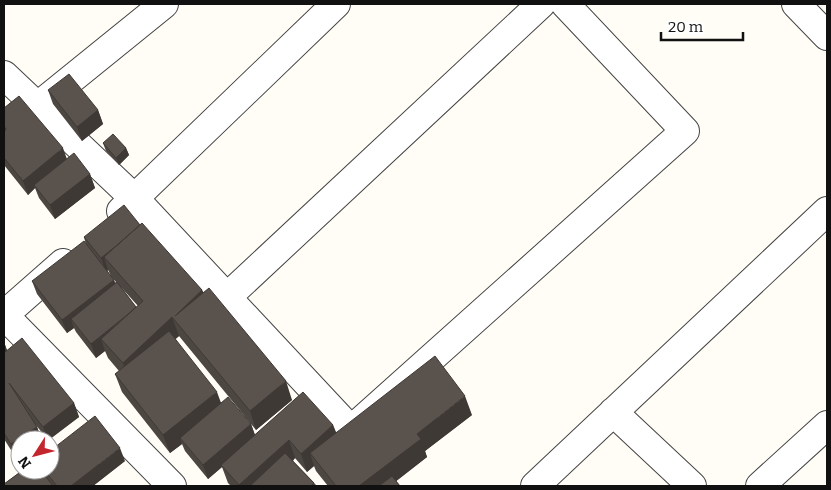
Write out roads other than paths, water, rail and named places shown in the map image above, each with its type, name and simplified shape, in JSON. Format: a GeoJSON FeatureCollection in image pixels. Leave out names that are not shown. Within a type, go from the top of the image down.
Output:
{"type":"FeatureCollection","features":[{"type":"Feature","properties":{"kind":"street"},"geometry":{"type":"LineString","coordinates":[[106,225],[336,4]]}},
{"type":"Feature","properties":{"kind":"street"},"geometry":{"type":"LineString","coordinates":[[226,298],[541,4]]}},
{"type":"Feature","properties":{"kind":"street"},"geometry":{"type":"LineString","coordinates":[[4,75],[135,199],[351,430],[685,131],[565,4]]}},
{"type":"Feature","properties":{"kind":"street"},"geometry":{"type":"LineString","coordinates":[[796,4],[827,36]]}},
{"type":"Feature","properties":{"kind":"street"},"geometry":{"type":"LineString","coordinates":[[37,107],[160,5]]}},
{"type":"Feature","properties":{"kind":"street"},"geometry":{"type":"LineString","coordinates":[[535,486],[827,211]]}},
{"type":"Feature","properties":{"kind":"street"},"geometry":{"type":"LineString","coordinates":[[84,244],[4,315],[172,486]]}},
{"type":"Feature","properties":{"kind":"street"},"geometry":{"type":"LineString","coordinates":[[78,429],[100,412]]}},
{"type":"Feature","properties":{"kind":"street"},"geometry":{"type":"LineString","coordinates":[[614,412],[692,486]]}},
{"type":"Feature","properties":{"kind":"street"},"geometry":{"type":"LineString","coordinates":[[760,486],[827,425]]}}]}
